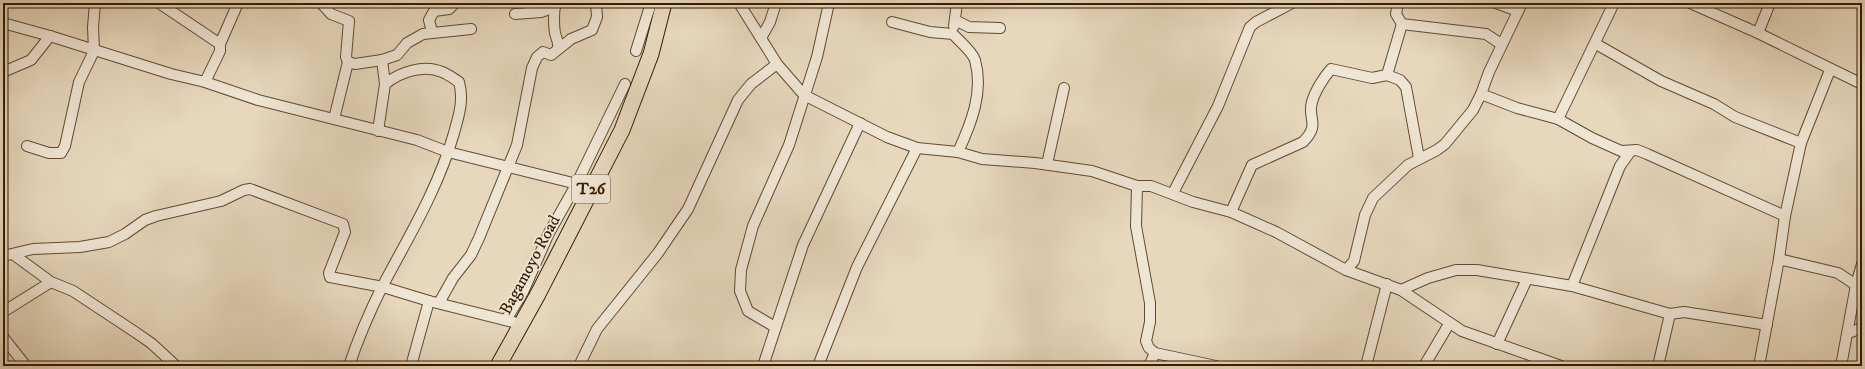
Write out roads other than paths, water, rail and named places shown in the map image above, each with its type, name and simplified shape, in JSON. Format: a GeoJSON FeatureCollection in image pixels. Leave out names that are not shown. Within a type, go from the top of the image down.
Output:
{"type":"FeatureCollection","features":[{"type":"Feature","properties":{"kind":"highway","name":"Bagamoyo Road"},"geometry":{"type":"LineString","coordinates":[[498,366],[622,130],[639,89],[651,54],[664,3]]}},
{"type":"Feature","properties":{"kind":"street"},"geometry":{"type":"LineString","coordinates":[[27,146],[49,153],[61,153],[70,132],[79,82],[94,51],[93,27],[95,3]]}},
{"type":"Feature","properties":{"kind":"street"},"geometry":{"type":"LineString","coordinates":[[159,3],[220,44]]}},
{"type":"Feature","properties":{"kind":"street"},"geometry":{"type":"LineString","coordinates":[[204,82],[220,51],[220,44],[238,3]]}},
{"type":"Feature","properties":{"kind":"street"},"geometry":{"type":"LineString","coordinates":[[321,3],[331,14],[349,21],[346,57],[348,62],[334,119]]}},
{"type":"Feature","properties":{"kind":"street"},"geometry":{"type":"LineString","coordinates":[[432,32],[429,20],[434,12],[449,9],[455,3]]}},
{"type":"Feature","properties":{"kind":"street"},"geometry":{"type":"LineString","coordinates":[[411,366],[434,302],[471,254],[517,145],[532,68],[537,57],[543,52],[551,55],[571,38],[592,30],[596,18],[596,3]]}},
{"type":"Feature","properties":{"kind":"street"},"geometry":{"type":"LineString","coordinates":[[636,51],[651,3]]}},
{"type":"Feature","properties":{"kind":"street"},"geometry":{"type":"LineString","coordinates":[[739,3],[777,64],[804,95],[888,137],[918,148],[958,152],[982,159],[1047,164],[1092,171],[1137,186],[1151,186],[1173,193],[1193,202],[1231,212],[1276,232],[1346,270],[1401,290],[1449,324],[1462,331],[1497,344],[1536,362],[1561,366]]}},
{"type":"Feature","properties":{"kind":"street"},"geometry":{"type":"LineString","coordinates":[[761,38],[770,22],[776,3]]}},
{"type":"Feature","properties":{"kind":"street"},"geometry":{"type":"LineString","coordinates":[[775,327],[748,311],[740,291],[741,270],[753,226],[789,145],[817,57],[829,3]]}},
{"type":"Feature","properties":{"kind":"street"},"geometry":{"type":"LineString","coordinates":[[953,34],[957,3]]}},
{"type":"Feature","properties":{"kind":"street"},"geometry":{"type":"LineString","coordinates":[[1173,193],[1218,106],[1250,27],[1256,22],[1292,3]]}},
{"type":"Feature","properties":{"kind":"street"},"geometry":{"type":"LineString","coordinates":[[1387,75],[1402,24],[1396,14],[1398,3]]}},
{"type":"Feature","properties":{"kind":"street"},"geometry":{"type":"LineString","coordinates":[[1346,270],[1354,261],[1364,215],[1373,198],[1408,165],[1437,150],[1456,134],[1473,110],[1481,94],[1488,72],[1520,7],[1496,3]]}},
{"type":"Feature","properties":{"kind":"street"},"geometry":{"type":"LineString","coordinates":[[1558,119],[1596,44],[1614,3]]}},
{"type":"Feature","properties":{"kind":"street"},"geometry":{"type":"LineString","coordinates":[[1690,3],[1862,84]]}},
{"type":"Feature","properties":{"kind":"street"},"geometry":{"type":"LineString","coordinates":[[1758,34],[1770,3]]}},
{"type":"Feature","properties":{"kind":"street"},"geometry":{"type":"LineString","coordinates":[[555,5],[553,20],[555,34],[559,43],[558,48]]}},
{"type":"Feature","properties":{"kind":"street"},"geometry":{"type":"LineString","coordinates":[[515,14],[541,12],[555,5]]}},
{"type":"Feature","properties":{"kind":"street"},"geometry":{"type":"LineString","coordinates":[[955,20],[969,27],[1000,28]]}},
{"type":"Feature","properties":{"kind":"street"},"geometry":{"type":"LineString","coordinates":[[892,22],[930,32],[953,34],[974,59],[978,86],[973,119],[958,152]]}},
{"type":"Feature","properties":{"kind":"street"},"geometry":{"type":"LineString","coordinates":[[3,24],[50,36],[94,51],[204,82],[258,100],[417,140],[448,152],[507,166],[576,185],[590,191]]}},
{"type":"Feature","properties":{"kind":"street"},"geometry":{"type":"LineString","coordinates":[[1402,24],[1486,34],[1501,44]]}},
{"type":"Feature","properties":{"kind":"street"},"geometry":{"type":"LineString","coordinates":[[348,62],[355,64],[382,60],[397,55],[407,43],[432,32],[471,29]]}},
{"type":"Feature","properties":{"kind":"street"},"geometry":{"type":"LineString","coordinates":[[3,72],[31,60],[50,36]]}},
{"type":"Feature","properties":{"kind":"street"},"geometry":{"type":"LineString","coordinates":[[1596,44],[1661,81],[1714,104],[1736,118],[1801,143]]}},
{"type":"Feature","properties":{"kind":"street"},"geometry":{"type":"LineString","coordinates":[[378,131],[385,84],[382,60]]}},
{"type":"Feature","properties":{"kind":"street"},"geometry":{"type":"LineString","coordinates":[[579,366],[598,329],[658,253],[688,209],[738,100],[751,84],[777,64]]}},
{"type":"Feature","properties":{"kind":"street"},"geometry":{"type":"LineString","coordinates":[[349,366],[360,334],[383,287],[431,198],[448,152],[462,101],[459,82],[442,72],[425,68],[401,75],[385,84]]}},
{"type":"Feature","properties":{"kind":"street"},"geometry":{"type":"LineString","coordinates":[[1231,212],[1252,165],[1303,142],[1309,136],[1313,126],[1311,111],[1312,102],[1331,69],[1372,78],[1387,75],[1400,80],[1406,87],[1419,158]]}},
{"type":"Feature","properties":{"kind":"street"},"geometry":{"type":"LineString","coordinates":[[1759,366],[1768,324],[1785,216],[1801,143],[1830,70]]}},
{"type":"Feature","properties":{"kind":"street"},"geometry":{"type":"LineString","coordinates":[[506,320],[523,292],[549,233],[576,185],[625,84]]}},
{"type":"Feature","properties":{"kind":"street"},"geometry":{"type":"LineString","coordinates":[[1047,164],[1064,88]]}},
{"type":"Feature","properties":{"kind":"street"},"geometry":{"type":"LineString","coordinates":[[1481,94],[1517,108],[1558,119],[1592,138],[1621,151],[1630,152],[1637,150],[1647,154],[1785,216]]}},
{"type":"Feature","properties":{"kind":"street"},"geometry":{"type":"LineString","coordinates":[[763,366],[803,244],[860,123]]}},
{"type":"Feature","properties":{"kind":"street"},"geometry":{"type":"LineString","coordinates":[[818,366],[857,267],[918,148]]}},
{"type":"Feature","properties":{"kind":"street"},"geometry":{"type":"LineString","coordinates":[[1572,286],[1620,166],[1630,152]]}},
{"type":"Feature","properties":{"kind":"street"},"geometry":{"type":"LineString","coordinates":[[1137,186],[1136,226],[1150,303],[1150,322],[1146,341],[1149,348],[1155,353],[1216,366]]}},
{"type":"Feature","properties":{"kind":"street"},"geometry":{"type":"LineString","coordinates":[[3,256],[33,250],[74,248],[109,242],[125,234],[145,220],[156,216],[221,201],[239,192],[250,189],[343,224],[345,232],[329,274],[330,277],[383,287],[434,302],[521,324]]}},
{"type":"Feature","properties":{"kind":"street"},"geometry":{"type":"LineString","coordinates":[[14,255],[51,282],[73,291],[151,343],[176,366]]}},
{"type":"Feature","properties":{"kind":"street"},"geometry":{"type":"LineString","coordinates":[[1779,259],[1838,273],[1856,285]]}},
{"type":"Feature","properties":{"kind":"street"},"geometry":{"type":"LineString","coordinates":[[1841,366],[1856,285],[1862,264]]}},
{"type":"Feature","properties":{"kind":"street"},"geometry":{"type":"LineString","coordinates":[[1401,290],[1428,278],[1456,270],[1477,270],[1572,286],[1670,314],[1684,312],[1768,324]]}},
{"type":"Feature","properties":{"kind":"street"},"geometry":{"type":"LineString","coordinates":[[1497,344],[1527,279]]}},
{"type":"Feature","properties":{"kind":"street"},"geometry":{"type":"LineString","coordinates":[[3,312],[51,282]]}},
{"type":"Feature","properties":{"kind":"street"},"geometry":{"type":"LineString","coordinates":[[1366,366],[1387,284]]}},
{"type":"Feature","properties":{"kind":"street"},"geometry":{"type":"LineString","coordinates":[[1658,366],[1670,314]]}},
{"type":"Feature","properties":{"kind":"street"},"geometry":{"type":"LineString","coordinates":[[1424,366],[1449,324]]}},
{"type":"Feature","properties":{"kind":"street"},"geometry":{"type":"LineString","coordinates":[[1848,333],[1862,328]]}},
{"type":"Feature","properties":{"kind":"street"},"geometry":{"type":"LineString","coordinates":[[3,337],[26,366]]}},
{"type":"Feature","properties":{"kind":"street"},"geometry":{"type":"LineString","coordinates":[[1149,366],[1155,353]]}}]}
